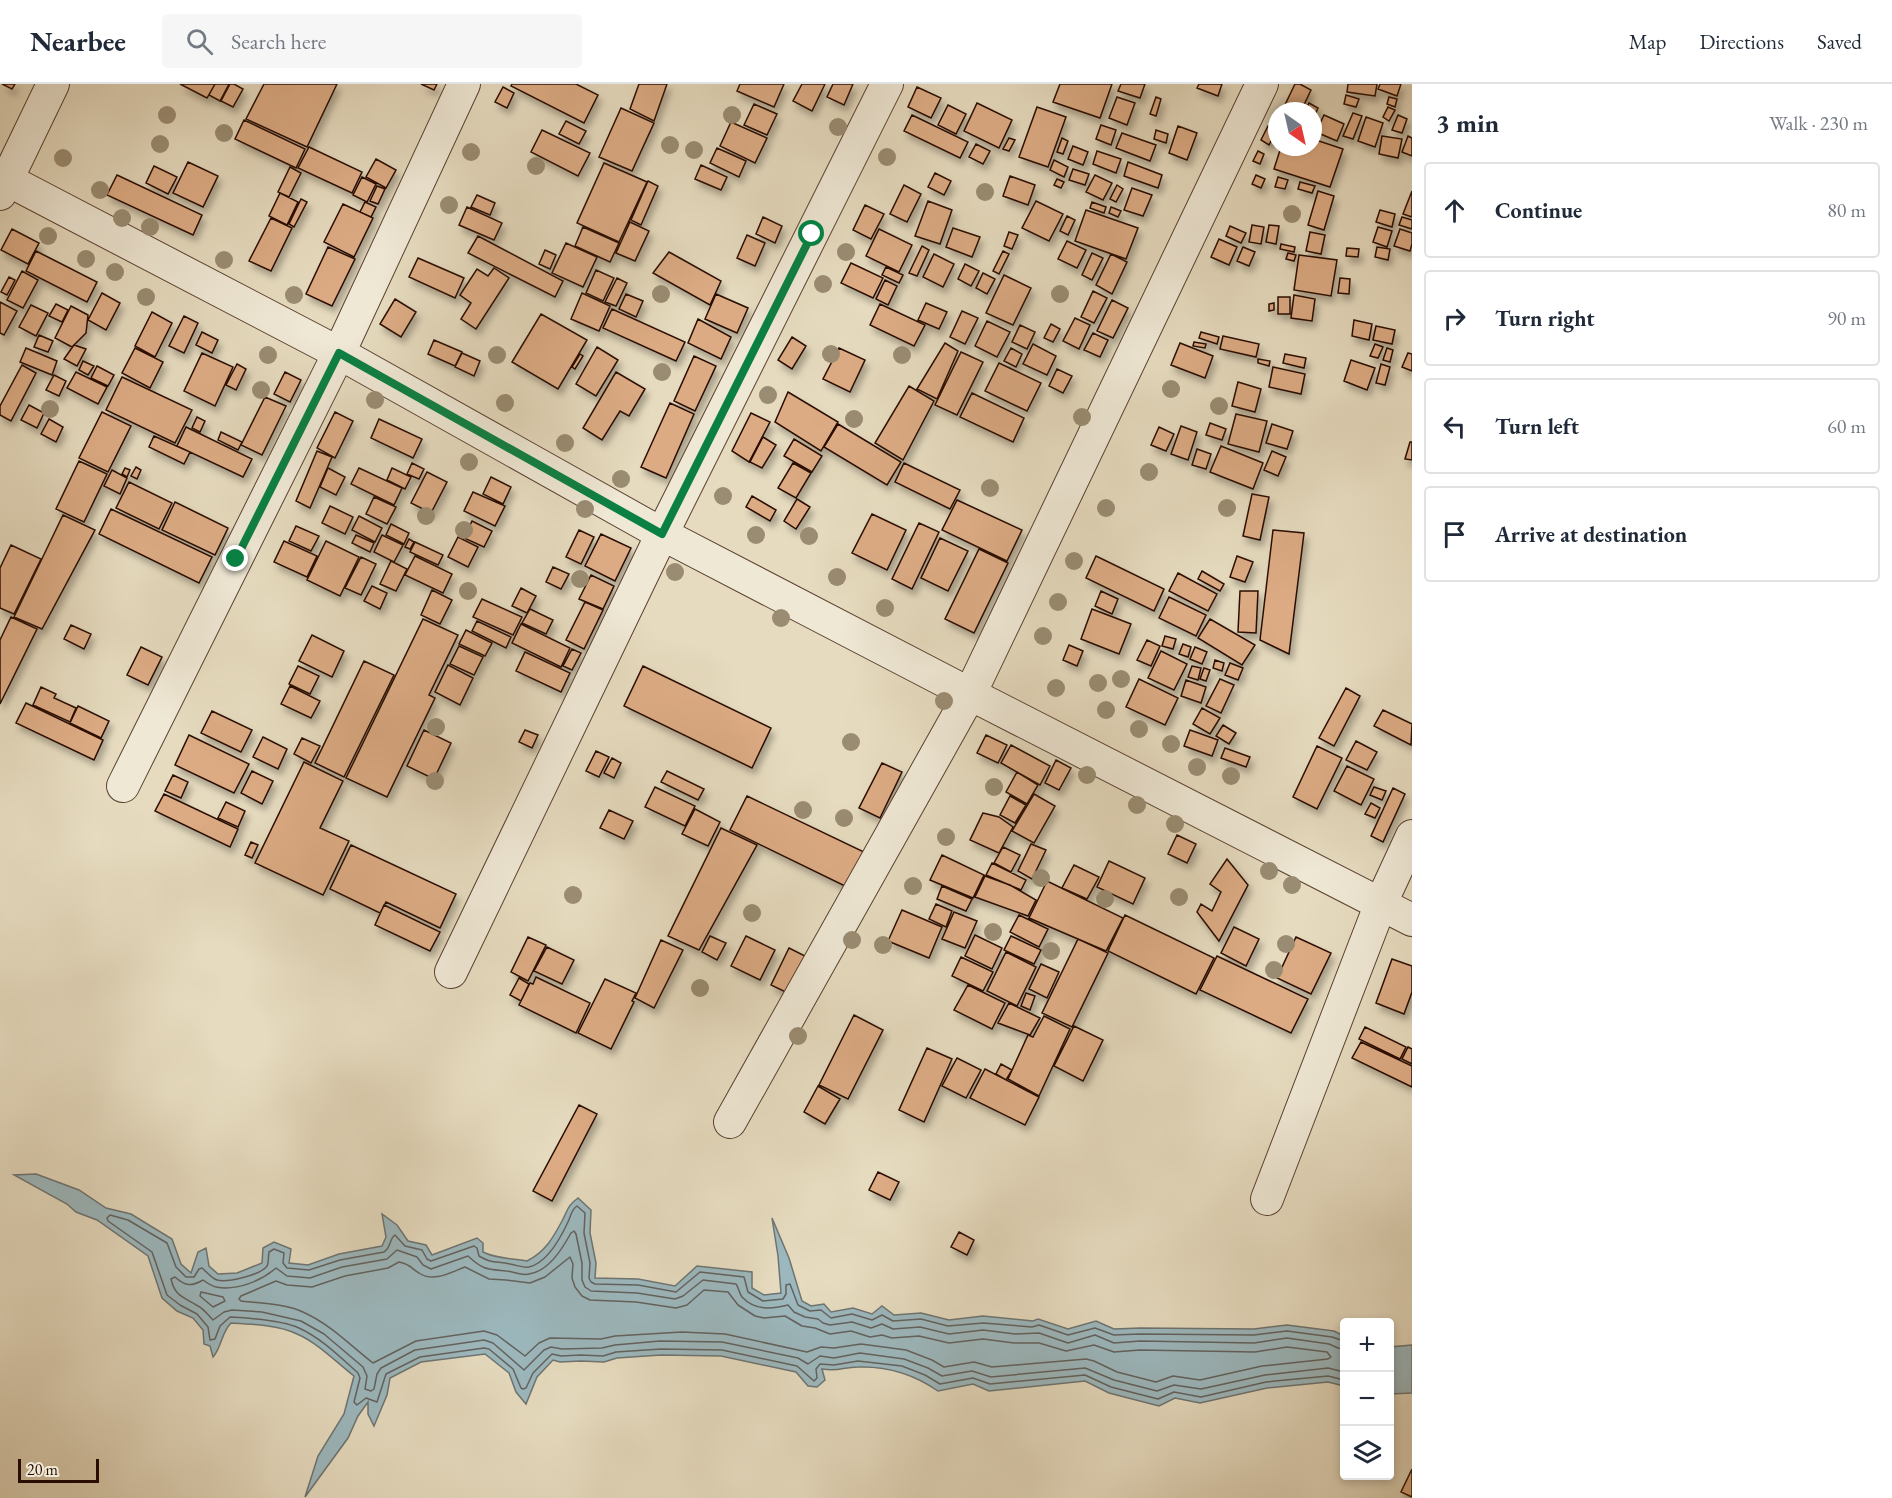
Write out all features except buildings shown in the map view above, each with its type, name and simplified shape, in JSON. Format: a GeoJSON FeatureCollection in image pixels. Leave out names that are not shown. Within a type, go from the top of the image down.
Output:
{"type":"FeatureCollection","features":[{"type":"Feature","properties":{"kind":"street"},"geometry":{"type":"LineString","coordinates":[[53,84],[2,183],[339,353],[662,534],[1412,920]]}},
{"type":"Feature","properties":{"kind":"street"},"geometry":{"type":"LineString","coordinates":[[123,786],[339,353],[464,84]]}},
{"type":"Feature","properties":{"kind":"street"},"geometry":{"type":"LineString","coordinates":[[451,972],[662,534],[886,84]]}},
{"type":"Feature","properties":{"kind":"street"},"geometry":{"type":"LineString","coordinates":[[730,1122],[970,694],[1262,84]]}},
{"type":"Feature","properties":{"kind":"street"},"geometry":{"type":"LineString","coordinates":[[1267,1199],[1381,903],[1412,836]]}},
{"type":"Feature","properties":{"kind":"water"},"geometry":{"type":"Polygon","coordinates":[[[36,1174],[79,1190],[106,1208],[131,1214],[172,1239],[181,1264],[191,1273],[198,1252],[206,1248],[209,1266],[218,1274],[237,1273],[262,1263],[263,1248],[274,1242],[291,1249],[289,1263],[308,1265],[339,1254],[382,1246],[386,1237],[382,1214],[397,1225],[408,1241],[426,1245],[432,1255],[477,1238],[483,1243],[483,1252],[527,1261],[548,1244],[570,1206],[578,1198],[591,1210],[590,1233],[596,1263],[595,1278],[638,1279],[675,1286],[697,1266],[752,1272],[752,1288],[764,1295],[781,1293],[772,1218],[789,1258],[802,1301],[811,1306],[824,1304],[831,1312],[853,1308],[872,1314],[882,1306],[894,1315],[921,1313],[949,1320],[983,1316],[1033,1321],[1038,1319],[1068,1329],[1096,1321],[1114,1329],[1254,1329],[1287,1325],[1334,1331],[1340,1334],[1340,1385],[1328,1382],[1267,1388],[1200,1403],[1175,1398],[1159,1406],[1109,1393],[1085,1381],[989,1391],[973,1384],[938,1391],[920,1380],[900,1373],[880,1368],[858,1367],[822,1369],[825,1380],[817,1387],[808,1386],[796,1372],[721,1356],[661,1355],[617,1358],[604,1362],[553,1360],[537,1377],[526,1404],[516,1392],[509,1373],[485,1354],[421,1362],[390,1378],[387,1395],[374,1426],[368,1414],[368,1402],[358,1416],[348,1438],[305,1497],[318,1456],[344,1414],[354,1376],[305,1338],[290,1331],[265,1326],[231,1323],[213,1357],[210,1346],[204,1344],[203,1330],[193,1318],[177,1311],[162,1298],[148,1256],[97,1220],[76,1212],[67,1204],[14,1175],[36,1174]]]}},
{"type":"Feature","properties":{"kind":"water"},"geometry":{"type":"Polygon","coordinates":[[[1412,1345],[1412,1393],[1394,1394],[1394,1347],[1412,1345]]]}},
{"type":"Feature","properties":{"kind":"route"},"geometry":{"type":"LineString","coordinates":[[236,559],[339,353],[662,534],[812,234]]}}]}
